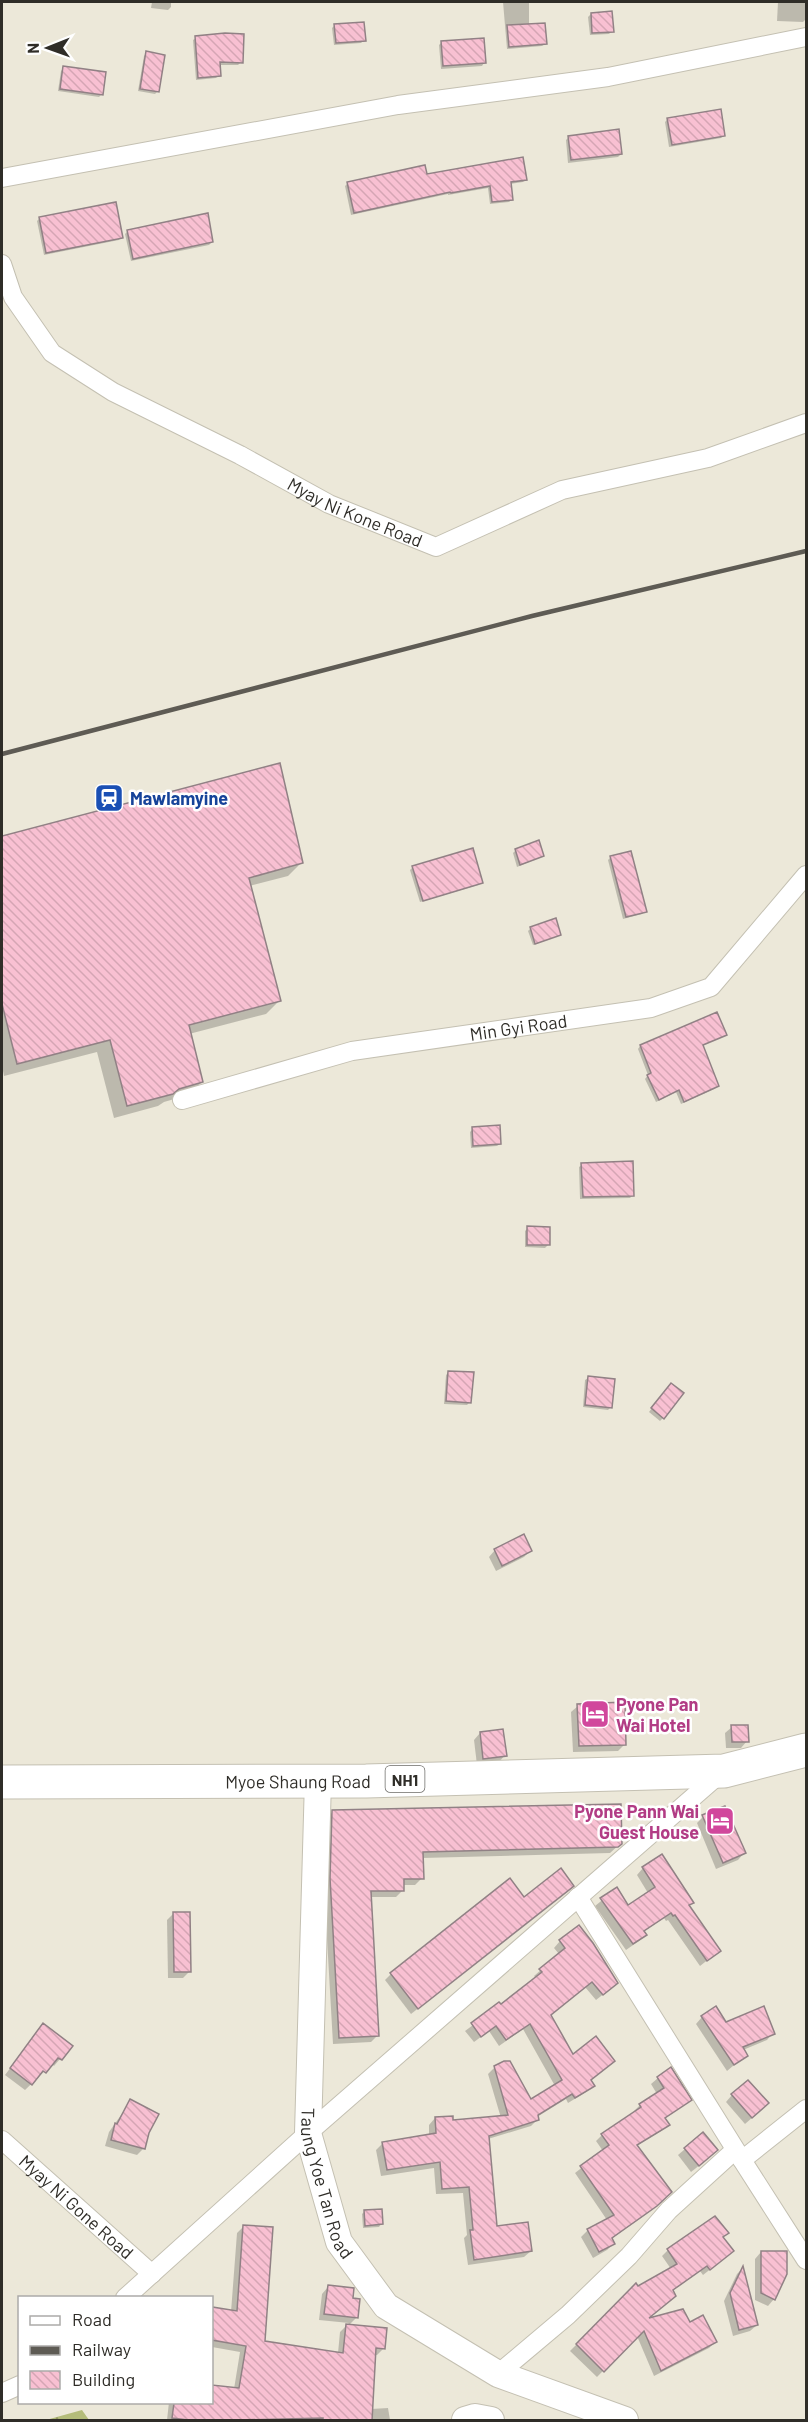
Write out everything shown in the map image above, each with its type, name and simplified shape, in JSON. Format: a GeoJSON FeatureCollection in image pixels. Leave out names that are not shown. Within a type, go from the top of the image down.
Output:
{"type":"FeatureCollection","features":[{"type":"Feature","properties":{"kind":"highway","name":"Myoe Shaung Road"},"geometry":{"type":"LineString","coordinates":[[2,1782],[366,1781],[724,1771],[807,1750]]}},
{"type":"Feature","properties":{"kind":"main road","name":"Taung Yoe Tan Road"},"geometry":{"type":"LineString","coordinates":[[318,1780],[308,2133],[339,2242],[386,2306],[498,2374],[625,2421]]}},
{"type":"Feature","properties":{"kind":"main road"},"geometry":{"type":"LineString","coordinates":[[465,2421],[476,2417],[491,2421]]}},
{"type":"Feature","properties":{"kind":"street"},"geometry":{"type":"LineString","coordinates":[[2,178],[398,105],[608,77],[807,37]]}},
{"type":"Feature","properties":{"kind":"street","name":"Myay Ni Kone Road"},"geometry":{"type":"LineString","coordinates":[[2,264],[13,297],[52,353],[113,392],[240,455],[329,504],[436,546],[562,490],[708,458],[807,423]]}},
{"type":"Feature","properties":{"kind":"street","name":"Min Gyi Road"},"geometry":{"type":"LineString","coordinates":[[182,1100],[352,1051],[651,1008],[711,987],[807,875]]}},
{"type":"Feature","properties":{"kind":"street"},"geometry":{"type":"LineString","coordinates":[[126,2296],[308,2133],[724,1771]]}},
{"type":"Feature","properties":{"kind":"street"},"geometry":{"type":"LineString","coordinates":[[578,1897],[807,2260]]}},
{"type":"Feature","properties":{"kind":"street"},"geometry":{"type":"LineString","coordinates":[[498,2374],[568,2315],[629,2256],[669,2210],[739,2155],[807,2109]]}},
{"type":"Feature","properties":{"kind":"street","name":"Myay Ni Gone Road"},"geometry":{"type":"LineString","coordinates":[[2,2140],[152,2274]]}},
{"type":"Feature","properties":{"kind":"street"},"geometry":{"type":"LineString","coordinates":[[2,2393],[18,2386]]}},
{"type":"Feature","properties":{"kind":"green space"},"geometry":{"type":"Polygon","coordinates":[[[82,2410],[89,2420],[46,2420],[82,2410]]]}},
{"type":"Feature","properties":{"kind":"building"},"geometry":{"type":"Polygon","coordinates":[[[612,11],[614,32],[592,33],[591,13],[612,11]]]}},
{"type":"Feature","properties":{"kind":"building"},"geometry":{"type":"Polygon","coordinates":[[[364,22],[366,41],[336,43],[334,24],[364,22]]]}},
{"type":"Feature","properties":{"kind":"building"},"geometry":{"type":"Polygon","coordinates":[[[545,23],[547,44],[509,47],[507,25],[545,23]]]}},
{"type":"Feature","properties":{"kind":"building"},"geometry":{"type":"Polygon","coordinates":[[[244,34],[243,63],[220,62],[221,76],[198,78],[195,36],[244,34]]]}},
{"type":"Feature","properties":{"kind":"building"},"geometry":{"type":"Polygon","coordinates":[[[484,38],[486,63],[443,66],[441,41],[484,38]]]}},
{"type":"Feature","properties":{"kind":"building"},"geometry":{"type":"Polygon","coordinates":[[[146,51],[165,55],[159,92],[140,89],[146,51]]]}},
{"type":"Feature","properties":{"kind":"building"},"geometry":{"type":"Polygon","coordinates":[[[63,66],[106,72],[103,95],[60,89],[63,66]]]}},
{"type":"Feature","properties":{"kind":"building"},"geometry":{"type":"Polygon","coordinates":[[[721,109],[725,136],[672,145],[667,118],[721,109]]]}},
{"type":"Feature","properties":{"kind":"building"},"geometry":{"type":"Polygon","coordinates":[[[619,129],[622,154],[571,160],[568,136],[619,129]]]}},
{"type":"Feature","properties":{"kind":"building"},"geometry":{"type":"Polygon","coordinates":[[[523,157],[527,180],[511,182],[513,200],[492,202],[490,186],[450,192],[354,213],[347,182],[425,165],[427,174],[523,157]]]}},
{"type":"Feature","properties":{"kind":"building"},"geometry":{"type":"Polygon","coordinates":[[[116,202],[123,238],[46,253],[39,217],[116,202]]]}},
{"type":"Feature","properties":{"kind":"building"},"geometry":{"type":"Polygon","coordinates":[[[208,213],[213,242],[133,259],[127,230],[208,213]]]}},
{"type":"Feature","properties":{"kind":"building"},"geometry":{"type":"Polygon","coordinates":[[[280,763],[303,863],[249,878],[281,1001],[189,1025],[203,1082],[179,1089],[173,1094],[127,1106],[110,1040],[17,1064],[2,1004],[2,836],[280,763]]]}},
{"type":"Feature","properties":{"kind":"building"},"geometry":{"type":"Polygon","coordinates":[[[539,840],[544,856],[520,865],[515,849],[539,840]]]}},
{"type":"Feature","properties":{"kind":"building"},"geometry":{"type":"Polygon","coordinates":[[[473,848],[483,883],[423,901],[412,866],[473,848]]]}},
{"type":"Feature","properties":{"kind":"building"},"geometry":{"type":"Polygon","coordinates":[[[631,851],[647,912],[626,917],[610,856],[631,851]]]}},
{"type":"Feature","properties":{"kind":"building"},"geometry":{"type":"Polygon","coordinates":[[[556,918],[561,935],[535,944],[530,927],[556,918]]]}},
{"type":"Feature","properties":{"kind":"building"},"geometry":{"type":"Polygon","coordinates":[[[717,1012],[727,1035],[703,1045],[719,1086],[684,1102],[679,1090],[659,1100],[647,1075],[651,1073],[640,1045],[717,1012]]]}},
{"type":"Feature","properties":{"kind":"building"},"geometry":{"type":"Polygon","coordinates":[[[500,1125],[501,1144],[473,1146],[472,1127],[500,1125]]]}},
{"type":"Feature","properties":{"kind":"building"},"geometry":{"type":"Polygon","coordinates":[[[633,1161],[634,1196],[583,1197],[581,1163],[633,1161]]]}},
{"type":"Feature","properties":{"kind":"building"},"geometry":{"type":"Polygon","coordinates":[[[527,1226],[550,1227],[550,1245],[527,1245],[527,1226]]]}},
{"type":"Feature","properties":{"kind":"building"},"geometry":{"type":"Polygon","coordinates":[[[448,1371],[474,1372],[471,1403],[446,1401],[448,1371]]]}},
{"type":"Feature","properties":{"kind":"building"},"geometry":{"type":"Polygon","coordinates":[[[588,1376],[615,1379],[612,1408],[585,1405],[588,1376]]]}},
{"type":"Feature","properties":{"kind":"building"},"geometry":{"type":"Polygon","coordinates":[[[671,1383],[684,1393],[664,1419],[651,1408],[671,1383]]]}},
{"type":"Feature","properties":{"kind":"building"},"geometry":{"type":"Polygon","coordinates":[[[524,1534],[532,1551],[502,1566],[494,1549],[524,1534]]]}},
{"type":"Feature","properties":{"kind":"building"},"geometry":{"type":"Polygon","coordinates":[[[625,1702],[626,1745],[579,1746],[577,1704],[625,1702]]]}},
{"type":"Feature","properties":{"kind":"building"},"geometry":{"type":"Polygon","coordinates":[[[731,1725],[748,1725],[749,1742],[732,1742],[731,1725]]]}},
{"type":"Feature","properties":{"kind":"building"},"geometry":{"type":"Polygon","coordinates":[[[503,1729],[507,1756],[483,1759],[480,1732],[503,1729]]]}},
{"type":"Feature","properties":{"kind":"building"},"geometry":{"type":"Polygon","coordinates":[[[621,1804],[622,1844],[618,1847],[423,1852],[424,1879],[404,1879],[404,1891],[371,1891],[379,2036],[339,2038],[330,1878],[332,1810],[621,1804]]]}},
{"type":"Feature","properties":{"kind":"building"},"geometry":{"type":"Polygon","coordinates":[[[725,1806],[746,1853],[723,1863],[702,1815],[725,1806]]]}},
{"type":"Feature","properties":{"kind":"building"},"geometry":{"type":"Polygon","coordinates":[[[662,1854],[694,1903],[689,1905],[721,1951],[707,1961],[675,1915],[671,1913],[644,1931],[647,1935],[633,1944],[600,1898],[617,1887],[628,1905],[655,1887],[642,1867],[662,1854]]]}},
{"type":"Feature","properties":{"kind":"building"},"geometry":{"type":"Polygon","coordinates":[[[561,1868],[574,1886],[418,2009],[390,1973],[510,1878],[524,1897],[561,1868]]]}},
{"type":"Feature","properties":{"kind":"building"},"geometry":{"type":"Polygon","coordinates":[[[173,1912],[190,1912],[191,1972],[174,1972],[173,1912]]]}},
{"type":"Feature","properties":{"kind":"building"},"geometry":{"type":"Polygon","coordinates":[[[579,1925],[618,1983],[603,1995],[592,1982],[551,2015],[573,2054],[596,2036],[615,2061],[591,2080],[595,2086],[575,2098],[572,2094],[538,2115],[539,2120],[489,2136],[497,2226],[528,2222],[532,2251],[474,2260],[470,2230],[473,2230],[469,2187],[442,2189],[440,2162],[387,2170],[382,2142],[436,2133],[435,2117],[453,2116],[453,2120],[508,2115],[494,2066],[504,2061],[510,2061],[531,2099],[562,2080],[530,2024],[506,2040],[496,2026],[481,2037],[471,2023],[499,2002],[501,2004],[542,1972],[539,1969],[565,1948],[559,1940],[579,1925]]]}},
{"type":"Feature","properties":{"kind":"building"},"geometry":{"type":"Polygon","coordinates":[[[716,2006],[726,2022],[764,2006],[775,2034],[743,2047],[748,2056],[734,2065],[701,2016],[716,2006]]]}},
{"type":"Feature","properties":{"kind":"building"},"geometry":{"type":"Polygon","coordinates":[[[43,2023],[73,2046],[62,2060],[58,2058],[46,2073],[43,2071],[32,2085],[10,2068],[43,2023]]]}},
{"type":"Feature","properties":{"kind":"building"},"geometry":{"type":"Polygon","coordinates":[[[671,2067],[692,2100],[665,2118],[670,2125],[637,2145],[672,2192],[657,2206],[612,2238],[615,2244],[599,2252],[587,2229],[614,2215],[580,2166],[609,2145],[601,2134],[641,2107],[639,2104],[664,2088],[657,2077],[671,2067]]]}},
{"type":"Feature","properties":{"kind":"building"},"geometry":{"type":"Polygon","coordinates":[[[748,2080],[769,2103],[752,2118],[731,2094],[748,2080]]]}},
{"type":"Feature","properties":{"kind":"building"},"geometry":{"type":"Polygon","coordinates":[[[130,2099],[159,2114],[149,2133],[145,2149],[111,2140],[115,2123],[117,2124],[130,2099]]]}},
{"type":"Feature","properties":{"kind":"building"},"geometry":{"type":"Polygon","coordinates":[[[703,2132],[718,2150],[699,2166],[684,2148],[703,2132]]]}},
{"type":"Feature","properties":{"kind":"building"},"geometry":{"type":"Polygon","coordinates":[[[382,2209],[383,2224],[365,2226],[364,2210],[382,2209]]]}},
{"type":"Feature","properties":{"kind":"building"},"geometry":{"type":"Polygon","coordinates":[[[715,2216],[729,2233],[723,2237],[734,2251],[710,2270],[707,2266],[673,2290],[676,2296],[649,2318],[683,2309],[690,2322],[703,2315],[717,2342],[661,2371],[644,2331],[604,2372],[576,2344],[636,2283],[638,2286],[677,2264],[667,2249],[715,2216]]]}},
{"type":"Feature","properties":{"kind":"building"},"geometry":{"type":"Polygon","coordinates":[[[243,2225],[273,2227],[265,2341],[343,2353],[346,2324],[387,2328],[385,2349],[376,2348],[372,2421],[323,2421],[323,2418],[196,2421],[172,2418],[174,2404],[213,2404],[213,2385],[239,2388],[246,2346],[213,2340],[213,2307],[237,2311],[243,2225]]]}},
{"type":"Feature","properties":{"kind":"building"},"geometry":{"type":"Polygon","coordinates":[[[761,2251],[787,2251],[787,2274],[775,2300],[761,2293],[761,2251]]]}},
{"type":"Feature","properties":{"kind":"building"},"geometry":{"type":"Polygon","coordinates":[[[743,2266],[758,2325],[739,2330],[730,2293],[743,2266]]]}},
{"type":"Feature","properties":{"kind":"building"},"geometry":{"type":"Polygon","coordinates":[[[328,2285],[354,2288],[353,2298],[360,2299],[358,2318],[324,2314],[328,2285]]]}},
{"type":"Feature","properties":{"kind":"railway"},"geometry":{"type":"LineString","coordinates":[[2,754],[532,616],[806,551]]}},
{"type":"Feature","properties":{"kind":"place","name":"Mawlamyine"},"geometry":{"type":"Point","coordinates":[109,798]}},
{"type":"Feature","properties":{"kind":"place","name":"Pyone Pan Wai Hotel"},"geometry":{"type":"Point","coordinates":[595,1714]}},
{"type":"Feature","properties":{"kind":"place","name":"Pyone Pann Wai Guest House"},"geometry":{"type":"Point","coordinates":[720,1821]}}]}
